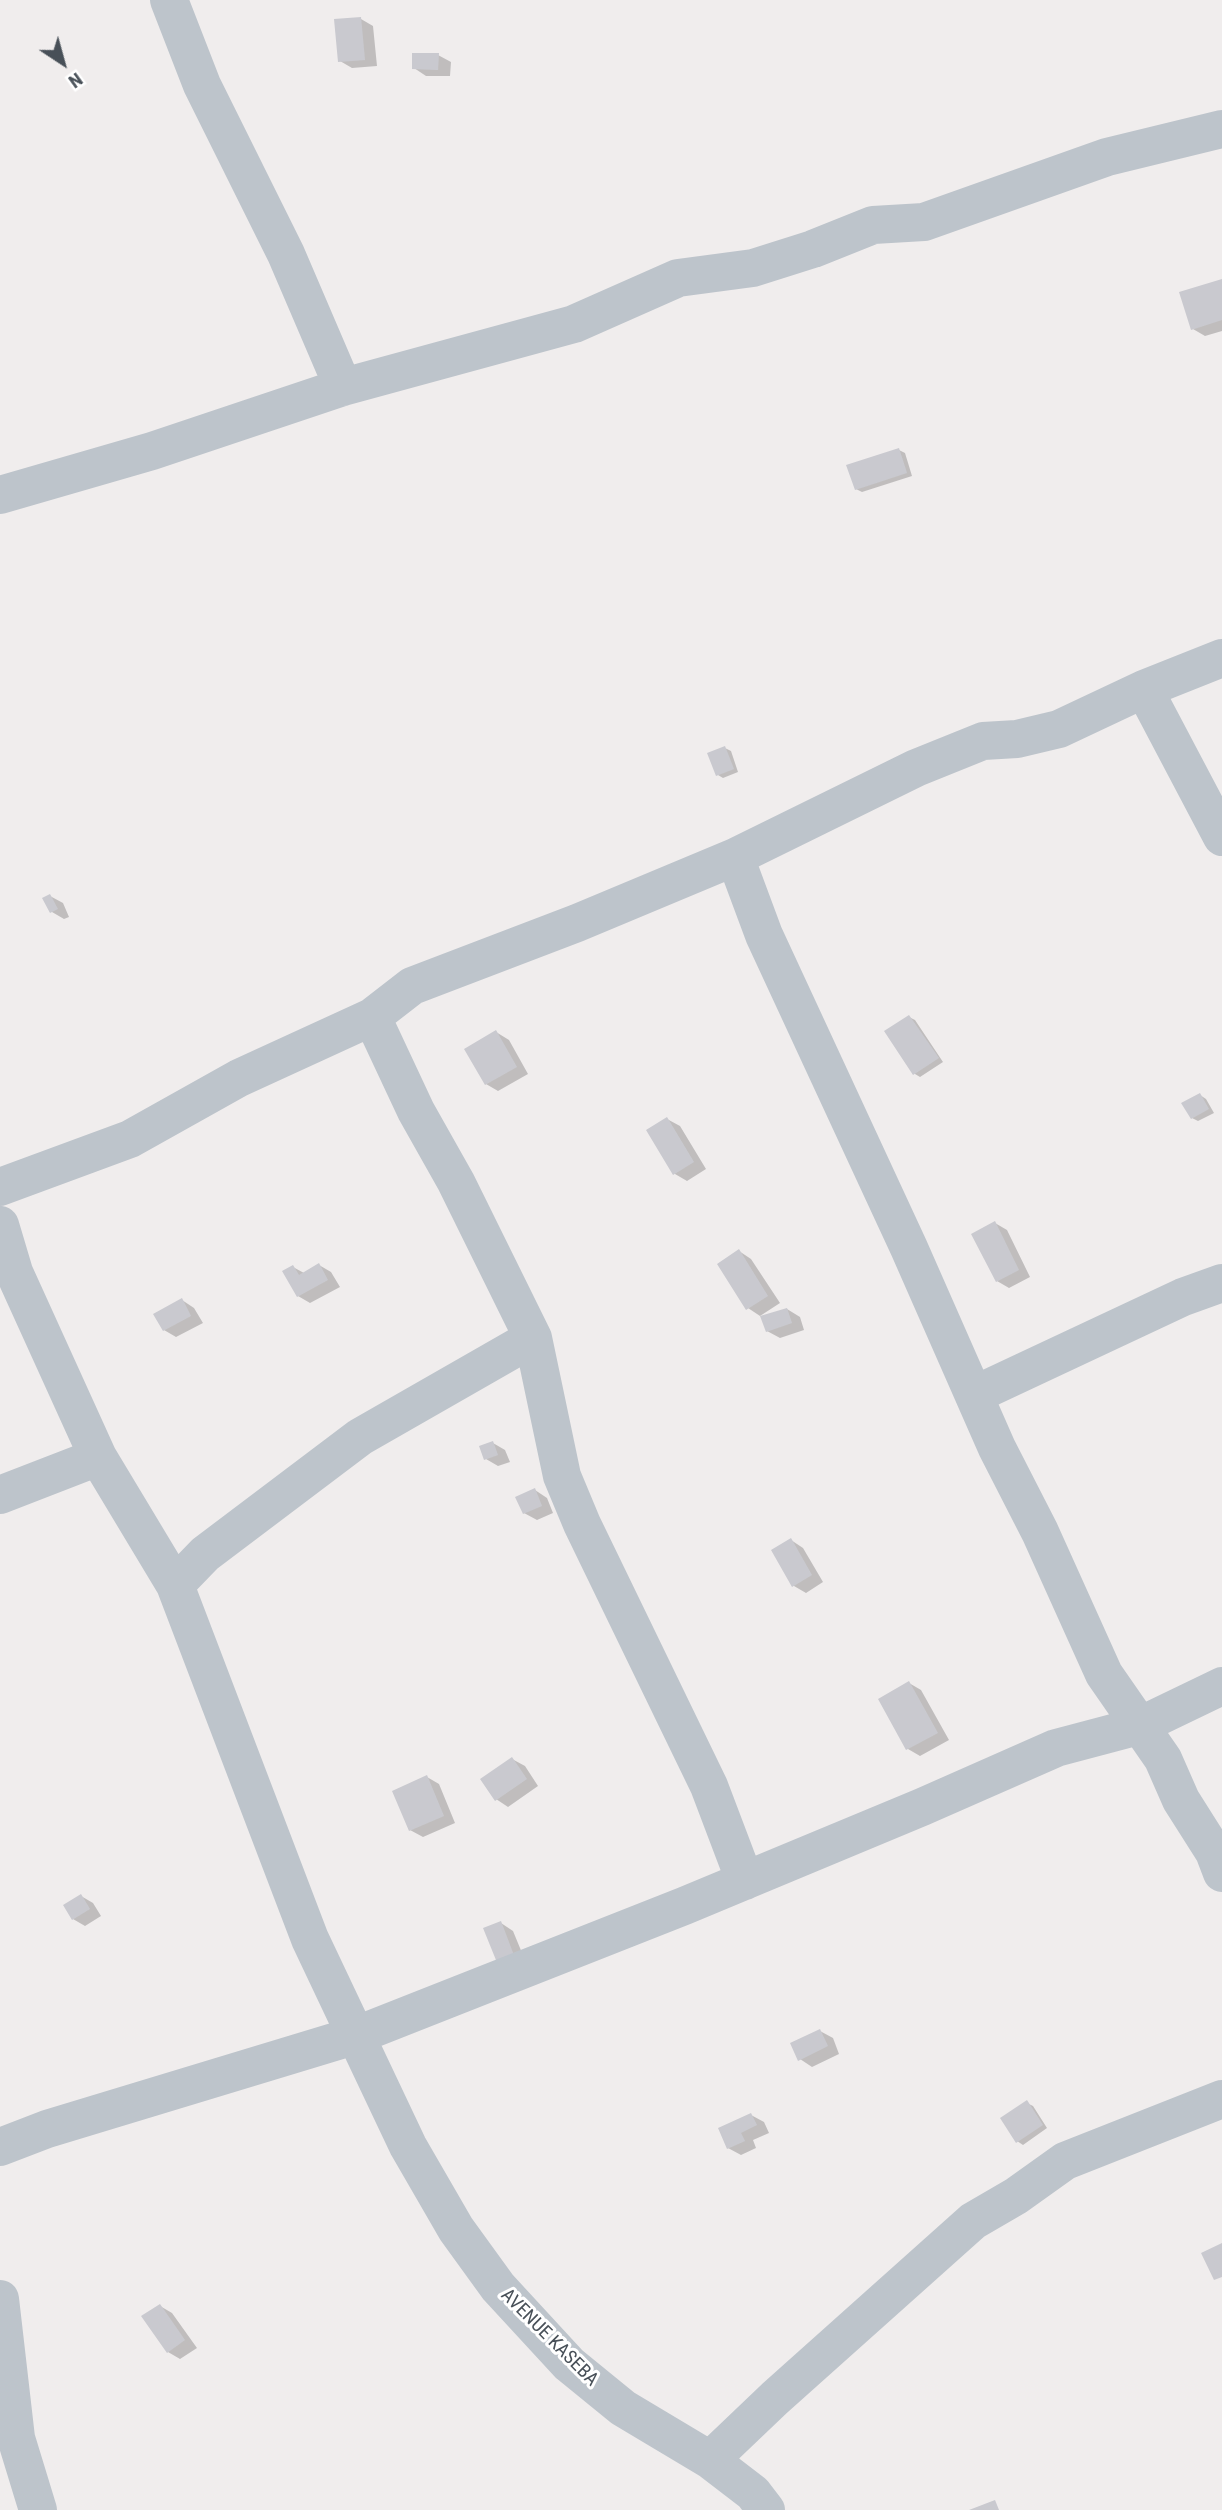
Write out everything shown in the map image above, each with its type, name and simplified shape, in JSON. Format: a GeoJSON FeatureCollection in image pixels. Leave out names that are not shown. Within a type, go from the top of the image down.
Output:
{"type":"FeatureCollection","features":[{"type":"Feature","properties":{"kind":"street"},"geometry":{"type":"LineString","coordinates":[[169,0],[202,86],[286,254],[343,387]]}},
{"type":"Feature","properties":{"kind":"street"},"geometry":{"type":"LineString","coordinates":[[0,495],[152,451],[343,387],[574,324],[678,278],[753,268],[813,249],[873,225],[923,222],[1107,157],[1222,129]]}},
{"type":"Feature","properties":{"kind":"street"},"geometry":{"type":"LineString","coordinates":[[0,1187],[130,1139],[239,1077],[372,1017],[412,986],[577,923],[735,856],[956,751],[984,741],[1017,739],[1059,729],[1144,689],[1222,658]]}},
{"type":"Feature","properties":{"kind":"street"},"geometry":{"type":"LineString","coordinates":[[1144,689],[1222,837]]}},
{"type":"Feature","properties":{"kind":"street"},"geometry":{"type":"LineString","coordinates":[[735,856],[764,935],[909,1248],[997,1448],[1040,1532],[1104,1674],[1163,1759],[1181,1800],[1214,1852],[1222,1873]]}},
{"type":"Feature","properties":{"kind":"street"},"geometry":{"type":"LineString","coordinates":[[372,1017],[416,1111],[456,1182],[533,1338],[562,1476],[582,1524],[709,1786],[745,1881]]}},
{"type":"Feature","properties":{"kind":"street","name":"AVENUE KASEBA"},"geometry":{"type":"LineString","coordinates":[[0,1225],[14,1272],[98,1457],[175,1585],[310,1939],[408,2146],[456,2229],[498,2287],[569,2364],[623,2408],[710,2460],[753,2493],[766,2510]]}},
{"type":"Feature","properties":{"kind":"street"},"geometry":{"type":"LineString","coordinates":[[974,1395],[1183,1297],[1222,1283]]}},
{"type":"Feature","properties":{"kind":"street"},"geometry":{"type":"LineString","coordinates":[[175,1585],[205,1553],[360,1437],[533,1338]]}},
{"type":"Feature","properties":{"kind":"street"},"geometry":{"type":"LineString","coordinates":[[0,1495],[98,1457]]}},
{"type":"Feature","properties":{"kind":"street"},"geometry":{"type":"LineString","coordinates":[[0,2147],[47,2129],[357,2035],[745,1881],[1056,1748],[1139,1726],[1222,1686]]}},
{"type":"Feature","properties":{"kind":"street"},"geometry":{"type":"LineString","coordinates":[[710,2460],[972,2221],[1016,2196],[1065,2161],[1222,2099]]}},
{"type":"Feature","properties":{"kind":"street"},"geometry":{"type":"LineString","coordinates":[[0,2299],[16,2438],[38,2510]]}},
{"type":"Feature","properties":{"kind":"building"},"geometry":{"type":"Polygon","coordinates":[[[361,17],[365,60],[338,62],[334,19],[361,17]]]}},
{"type":"Feature","properties":{"kind":"building"},"geometry":{"type":"Polygon","coordinates":[[[412,53],[439,53],[438,70],[412,69],[412,53]]]}},
{"type":"Feature","properties":{"kind":"building"},"geometry":{"type":"Polygon","coordinates":[[[1222,279],[1222,320],[1191,330],[1179,292],[1222,279]]]}},
{"type":"Feature","properties":{"kind":"building"},"geometry":{"type":"Polygon","coordinates":[[[899,448],[907,473],[855,490],[846,465],[899,448]]]}},
{"type":"Feature","properties":{"kind":"building"},"geometry":{"type":"Polygon","coordinates":[[[725,746],[734,769],[716,776],[707,753],[725,746]]]}},
{"type":"Feature","properties":{"kind":"building"},"geometry":{"type":"Polygon","coordinates":[[[50,894],[58,909],[50,913],[42,898],[50,894]]]}},
{"type":"Feature","properties":{"kind":"building"},"geometry":{"type":"Polygon","coordinates":[[[909,1015],[939,1058],[913,1075],[884,1031],[909,1015]]]}},
{"type":"Feature","properties":{"kind":"building"},"geometry":{"type":"Polygon","coordinates":[[[496,1030],[517,1067],[485,1085],[464,1049],[496,1030]]]}},
{"type":"Feature","properties":{"kind":"building"},"geometry":{"type":"Polygon","coordinates":[[[1200,1093],[1209,1109],[1191,1119],[1181,1103],[1200,1093]]]}},
{"type":"Feature","properties":{"kind":"building"},"geometry":{"type":"Polygon","coordinates":[[[667,1117],[694,1162],[673,1175],[646,1130],[667,1117]]]}},
{"type":"Feature","properties":{"kind":"building"},"geometry":{"type":"Polygon","coordinates":[[[995,1221],[1019,1270],[996,1282],[971,1234],[995,1221]]]}},
{"type":"Feature","properties":{"kind":"building"},"geometry":{"type":"Polygon","coordinates":[[[739,1249],[768,1296],[746,1310],[717,1264],[739,1249]]]}},
{"type":"Feature","properties":{"kind":"building"},"geometry":{"type":"Polygon","coordinates":[[[319,1263],[328,1280],[297,1297],[282,1271],[293,1265],[299,1275],[319,1263]]]}},
{"type":"Feature","properties":{"kind":"building"},"geometry":{"type":"Polygon","coordinates":[[[182,1298],[191,1316],[163,1331],[153,1314],[182,1298]]]}},
{"type":"Feature","properties":{"kind":"building"},"geometry":{"type":"Polygon","coordinates":[[[787,1308],[792,1323],[766,1332],[760,1316],[787,1308]]]}},
{"type":"Feature","properties":{"kind":"building"},"geometry":{"type":"Polygon","coordinates":[[[493,1441],[498,1455],[484,1460],[479,1446],[493,1441]]]}},
{"type":"Feature","properties":{"kind":"building"},"geometry":{"type":"Polygon","coordinates":[[[535,1488],[542,1506],[523,1514],[515,1497],[535,1488]]]}},
{"type":"Feature","properties":{"kind":"building"},"geometry":{"type":"Polygon","coordinates":[[[791,1538],[812,1575],[792,1587],[771,1550],[791,1538]]]}},
{"type":"Feature","properties":{"kind":"building"},"geometry":{"type":"Polygon","coordinates":[[[909,1681],[938,1733],[906,1750],[878,1699],[909,1681]]]}},
{"type":"Feature","properties":{"kind":"building"},"geometry":{"type":"Polygon","coordinates":[[[512,1757],[527,1779],[495,1801],[480,1779],[512,1757]]]}},
{"type":"Feature","properties":{"kind":"building"},"geometry":{"type":"Polygon","coordinates":[[[427,1775],[444,1816],[409,1831],[392,1791],[427,1775]]]}},
{"type":"Feature","properties":{"kind":"building"},"geometry":{"type":"Polygon","coordinates":[[[81,1894],[90,1909],[72,1920],[63,1905],[81,1894]]]}},
{"type":"Feature","properties":{"kind":"building"},"geometry":{"type":"Polygon","coordinates":[[[501,1921],[515,1958],[498,1965],[483,1928],[501,1921]]]}},
{"type":"Feature","properties":{"kind":"building"},"geometry":{"type":"Polygon","coordinates":[[[820,2029],[828,2046],[798,2061],[790,2043],[820,2029]]]}},
{"type":"Feature","properties":{"kind":"building"},"geometry":{"type":"Polygon","coordinates":[[[1027,2100],[1043,2125],[1016,2143],[1000,2118],[1027,2100]]]}},
{"type":"Feature","properties":{"kind":"building"},"geometry":{"type":"Polygon","coordinates":[[[751,2113],[757,2125],[741,2133],[745,2141],[727,2149],[718,2128],[751,2113]]]}},
{"type":"Feature","properties":{"kind":"building"},"geometry":{"type":"Polygon","coordinates":[[[1222,2243],[1222,2277],[1214,2280],[1201,2253],[1222,2243]]]}},
{"type":"Feature","properties":{"kind":"building"},"geometry":{"type":"Polygon","coordinates":[[[160,2304],[185,2340],[167,2353],[141,2316],[160,2304]]]}},
{"type":"Feature","properties":{"kind":"building"},"geometry":{"type":"Polygon","coordinates":[[[995,2500],[999,2510],[969,2510],[995,2500]]]}}]}
